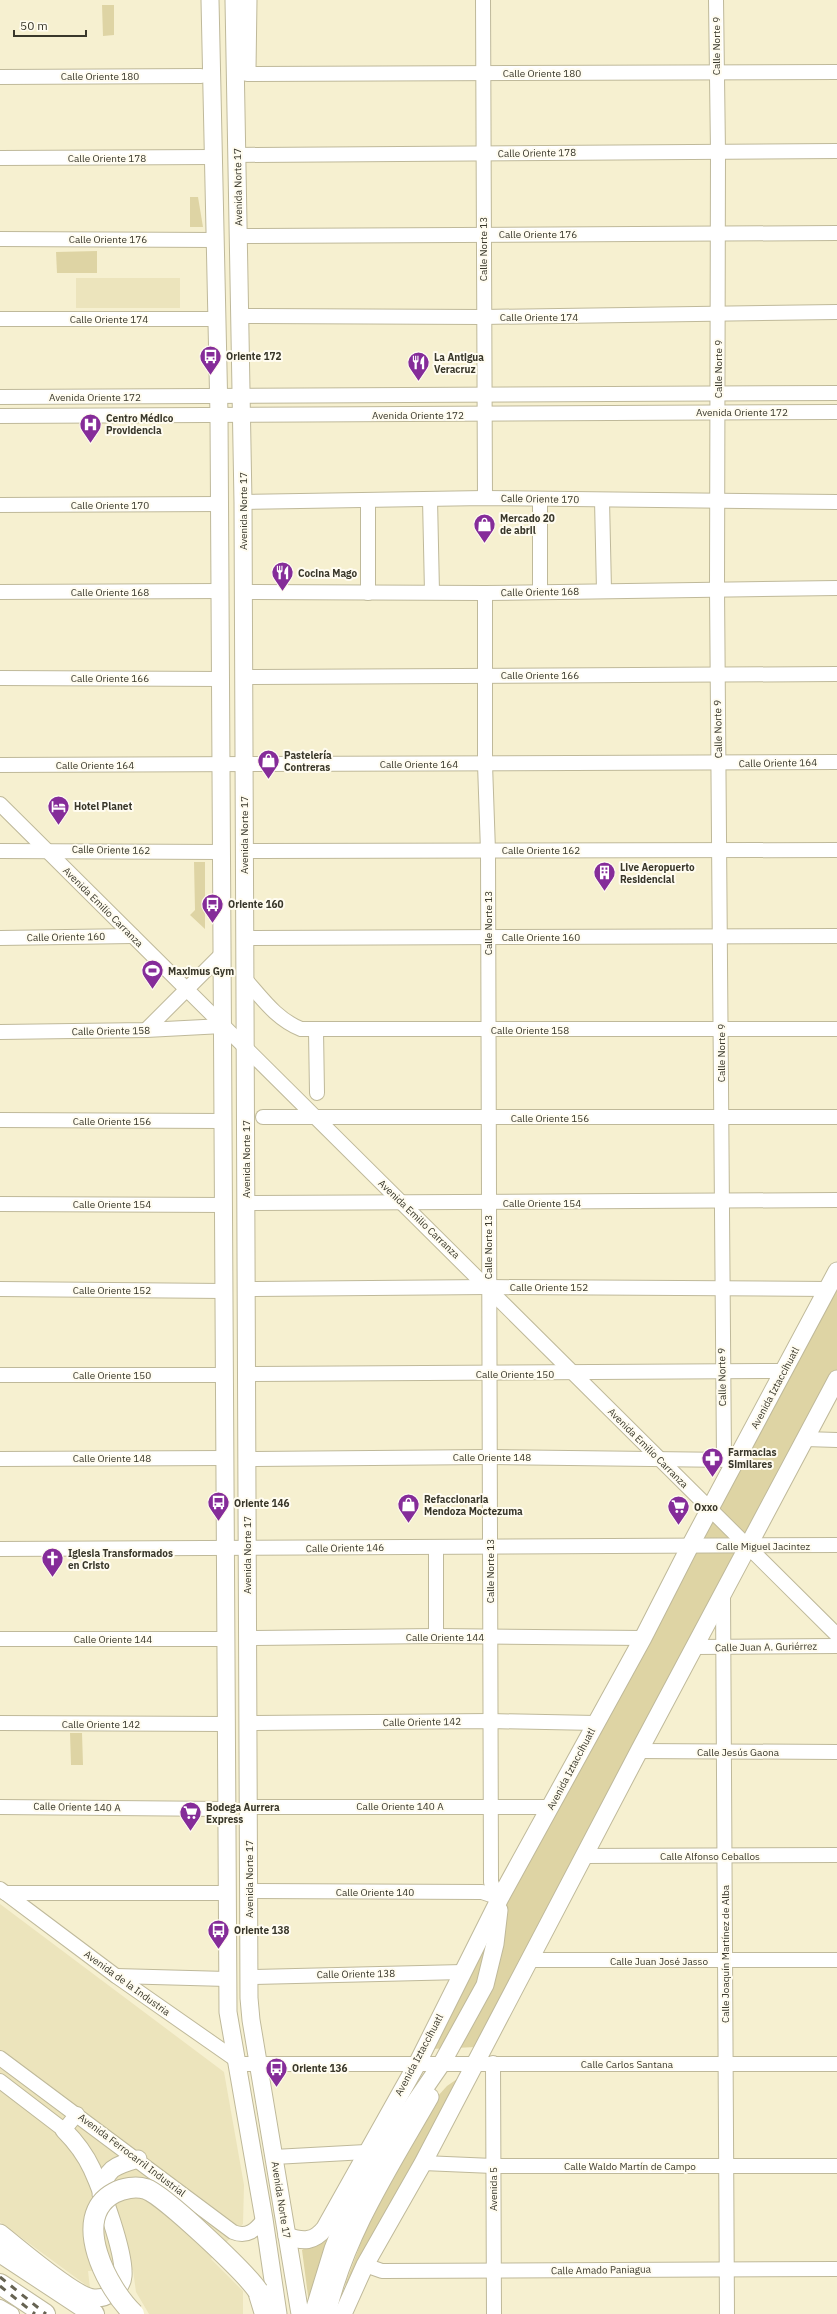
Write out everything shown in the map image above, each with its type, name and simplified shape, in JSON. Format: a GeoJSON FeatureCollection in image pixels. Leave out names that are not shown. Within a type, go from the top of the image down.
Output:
{"type":"FeatureCollection","features":[{"type":"Feature","properties":{"kind":"highway"},"geometry":{"type":"LineString","coordinates":[[134,2314],[112,2285],[93,2241],[93,2229],[97,2213],[106,2197],[119,2190],[131,2188],[146,2189],[168,2203],[246,2275],[258,2291],[265,2314]]}},
{"type":"Feature","properties":{"kind":"highway"},"geometry":{"type":"LineString","coordinates":[[0,2252],[94,2314]]}},
{"type":"Feature","properties":{"kind":"highway"},"geometry":{"type":"LineString","coordinates":[[0,2284],[45,2314]]}},
{"type":"Feature","properties":{"kind":"main road"},"geometry":{"type":"LineString","coordinates":[[198,0],[200,9],[204,132],[213,157]]}},
{"type":"Feature","properties":{"kind":"main road","name":"Avenida Norte 17"},"geometry":{"type":"LineString","coordinates":[[210,0],[220,504],[227,1979],[228,2012],[264,2219],[278,2314]]}},
{"type":"Feature","properties":{"kind":"main road","name":"Avenida Norte 17"},"geometry":{"type":"LineString","coordinates":[[234,0],[244,502],[244,978],[249,1977],[251,2020],[300,2314]]}},
{"type":"Feature","properties":{"kind":"main road"},"geometry":{"type":"LineString","coordinates":[[237,155],[246,132],[248,0]]}},
{"type":"Feature","properties":{"kind":"main road","name":"Avenida Iztaccíhuatl"},"geometry":{"type":"LineString","coordinates":[[287,2236],[304,2241],[313,2239],[322,2233],[366,2152],[417,2064],[500,1898],[643,1638],[709,1509],[730,1460],[783,1371],[837,1271]]}},
{"type":"Feature","properties":{"kind":"main road"},"geometry":{"type":"LineString","coordinates":[[344,2314],[365,2265],[423,2163],[474,2063],[837,1379]]}},
{"type":"Feature","properties":{"kind":"main road"},"geometry":{"type":"LineString","coordinates":[[313,2314],[333,2249],[343,2224],[389,2140],[442,2063],[485,1985],[495,1944],[500,1898]]}},
{"type":"Feature","properties":{"kind":"main road"},"geometry":{"type":"LineString","coordinates":[[327,2314],[334,2289],[354,2233],[430,2096],[442,2063]]}},
{"type":"Feature","properties":{"kind":"main road"},"geometry":{"type":"LineString","coordinates":[[0,2233],[28,2256],[78,2291],[94,2298],[107,2295],[118,2289],[123,2277],[121,2259],[101,2194],[92,2169],[83,2152],[64,2130]]}},
{"type":"Feature","properties":{"kind":"main road"},"geometry":{"type":"LineString","coordinates":[[101,2194],[104,2179],[110,2170],[138,2159]]}},
{"type":"Feature","properties":{"kind":"street","name":"Calle Norte 13"},"geometry":{"type":"LineString","coordinates":[[483,0],[482,154],[485,498]]}},
{"type":"Feature","properties":{"kind":"street","name":"Calle Norte 9"},"geometry":{"type":"LineString","coordinates":[[716,0],[715,72],[718,152],[717,234],[719,501],[717,589],[721,1029],[721,1287],[722,1372],[730,1460]]}},
{"type":"Feature","properties":{"kind":"street","name":"Calle Oriente 180"},"geometry":{"type":"LineString","coordinates":[[246,74],[837,72]]}},
{"type":"Feature","properties":{"kind":"street","name":"Calle Oriente 180"},"geometry":{"type":"LineString","coordinates":[[0,77],[201,76]]}},
{"type":"Feature","properties":{"kind":"street","name":"Calle Oriente 178"},"geometry":{"type":"LineString","coordinates":[[237,155],[837,151]]}},
{"type":"Feature","properties":{"kind":"street","name":"Calle Oriente 178"},"geometry":{"type":"LineString","coordinates":[[0,158],[213,157]]}},
{"type":"Feature","properties":{"kind":"street","name":"Calle Oriente 176"},"geometry":{"type":"LineString","coordinates":[[239,236],[483,233],[837,233]]}},
{"type":"Feature","properties":{"kind":"street","name":"Calle Oriente 176"},"geometry":{"type":"LineString","coordinates":[[0,239],[215,240]]}},
{"type":"Feature","properties":{"kind":"street","name":"Calle Oriente 174"},"geometry":{"type":"LineString","coordinates":[[240,316],[483,317],[718,315],[837,312]]}},
{"type":"Feature","properties":{"kind":"street","name":"Calle Oriente 174"},"geometry":{"type":"LineString","coordinates":[[0,320],[217,319]]}},
{"type":"Feature","properties":{"kind":"street","name":"Avenida Oriente 172"},"geometry":{"type":"LineString","coordinates":[[0,397],[484,394],[718,395],[837,393]]}},
{"type":"Feature","properties":{"kind":"street","name":"Avenida Oriente 172"},"geometry":{"type":"LineString","coordinates":[[0,416],[837,412]]}},
{"type":"Feature","properties":{"kind":"street","name":"Calle Oriente 170"},"geometry":{"type":"LineString","coordinates":[[244,502],[485,498],[837,502]]}},
{"type":"Feature","properties":{"kind":"street"},"geometry":{"type":"LineString","coordinates":[[430,499],[432,592]]}},
{"type":"Feature","properties":{"kind":"street"},"geometry":{"type":"LineString","coordinates":[[540,499],[540,592]]}},
{"type":"Feature","properties":{"kind":"street"},"geometry":{"type":"LineString","coordinates":[[602,500],[604,590]]}},
{"type":"Feature","properties":{"kind":"street"},"geometry":{"type":"LineString","coordinates":[[368,501],[368,593]]}},
{"type":"Feature","properties":{"kind":"street","name":"Calle Oriente 170"},"geometry":{"type":"LineString","coordinates":[[0,505],[220,504]]}},
{"type":"Feature","properties":{"kind":"street","name":"Calle Oriente 168"},"geometry":{"type":"LineString","coordinates":[[243,592],[485,593],[604,590],[837,588]]}},
{"type":"Feature","properties":{"kind":"street","name":"Calle Oriente 168"},"geometry":{"type":"LineString","coordinates":[[0,592],[220,591]]}},
{"type":"Feature","properties":{"kind":"street","name":"Calle Norte 13"},"geometry":{"type":"LineString","coordinates":[[485,593],[485,764],[488,851],[488,1287],[491,1882],[494,1890],[500,1898]]}},
{"type":"Feature","properties":{"kind":"street","name":"Calle Oriente 166"},"geometry":{"type":"LineString","coordinates":[[243,678],[486,675],[837,674]]}},
{"type":"Feature","properties":{"kind":"street","name":"Calle Oriente 166"},"geometry":{"type":"LineString","coordinates":[[0,678],[221,679]]}},
{"type":"Feature","properties":{"kind":"street","name":"Calle Oriente 164"},"geometry":{"type":"LineString","coordinates":[[0,765],[719,764],[837,762]]}},
{"type":"Feature","properties":{"kind":"street","name":"Avenida Emilio Carranza"},"geometry":{"type":"LineString","coordinates":[[0,804],[488,1287],[657,1458],[837,1635]]}},
{"type":"Feature","properties":{"kind":"street","name":"Calle Oriente 162"},"geometry":{"type":"LineString","coordinates":[[0,850],[46,849],[222,852]]}},
{"type":"Feature","properties":{"kind":"street","name":"Calle Oriente 162"},"geometry":{"type":"LineString","coordinates":[[244,851],[837,850]]}},
{"type":"Feature","properties":{"kind":"street","name":"Calle Oriente 160"},"geometry":{"type":"LineString","coordinates":[[0,938],[133,936]]}},
{"type":"Feature","properties":{"kind":"street","name":"Calle Oriente 160"},"geometry":{"type":"LineString","coordinates":[[244,938],[837,936]]}},
{"type":"Feature","properties":{"kind":"street"},"geometry":{"type":"LineString","coordinates":[[146,1030],[222,954]]}},
{"type":"Feature","properties":{"kind":"street","name":"Calle Oriente 158"},"geometry":{"type":"LineString","coordinates":[[244,978],[277,1015],[288,1024],[301,1030],[837,1029]]}},
{"type":"Feature","properties":{"kind":"street","name":"Calle Oriente 158"},"geometry":{"type":"LineString","coordinates":[[0,1032],[146,1030],[223,1026]]}},
{"type":"Feature","properties":{"kind":"street"},"geometry":{"type":"LineString","coordinates":[[316,1030],[317,1094]]}},
{"type":"Feature","properties":{"kind":"street","name":"Calle Oriente 156"},"geometry":{"type":"LineString","coordinates":[[263,1117],[315,1116],[489,1119],[837,1117]]}},
{"type":"Feature","properties":{"kind":"street","name":"Calle Oriente 156"},"geometry":{"type":"LineString","coordinates":[[0,1120],[223,1121]]}},
{"type":"Feature","properties":{"kind":"street","name":"Calle Oriente 154"},"geometry":{"type":"LineString","coordinates":[[246,1203],[489,1204],[837,1200]]}},
{"type":"Feature","properties":{"kind":"street","name":"Calle Oriente 154"},"geometry":{"type":"LineString","coordinates":[[0,1204],[224,1205]]}},
{"type":"Feature","properties":{"kind":"street","name":"Calle Oriente 152"},"geometry":{"type":"LineString","coordinates":[[246,1289],[721,1287],[828,1289]]}},
{"type":"Feature","properties":{"kind":"street","name":"Calle Oriente 152"},"geometry":{"type":"LineString","coordinates":[[0,1289],[224,1291]]}},
{"type":"Feature","properties":{"kind":"street","name":"Calle Oriente 150"},"geometry":{"type":"LineString","coordinates":[[247,1374],[575,1374],[783,1371]]}},
{"type":"Feature","properties":{"kind":"street","name":"Calle Oriente 150"},"geometry":{"type":"LineString","coordinates":[[0,1375],[224,1375]]}},
{"type":"Feature","properties":{"kind":"street"},"geometry":{"type":"LineString","coordinates":[[805,1439],[837,1440]]}},
{"type":"Feature","properties":{"kind":"street","name":"Calle Oriente 148"},"geometry":{"type":"LineString","coordinates":[[247,1460],[490,1457],[730,1460]]}},
{"type":"Feature","properties":{"kind":"street","name":"Calle Oriente 148"},"geometry":{"type":"LineString","coordinates":[[0,1459],[225,1458]]}},
{"type":"Feature","properties":{"kind":"street","name":"Calle Miguel Jacintez"},"geometry":{"type":"LineString","coordinates":[[690,1546],[749,1547],[837,1545]]}},
{"type":"Feature","properties":{"kind":"street","name":"Calle Oriente 146"},"geometry":{"type":"LineString","coordinates":[[0,1549],[690,1546]]}},
{"type":"Feature","properties":{"kind":"street"},"geometry":{"type":"LineString","coordinates":[[436,1547],[436,1636]]}},
{"type":"Feature","properties":{"kind":"street","name":"Calle Joaquín Martínez de Alba"},"geometry":{"type":"LineString","coordinates":[[722,1594],[727,2314]]}},
{"type":"Feature","properties":{"kind":"street","name":"Calle Oriente 144"},"geometry":{"type":"LineString","coordinates":[[248,1638],[436,1636],[643,1638]]}},
{"type":"Feature","properties":{"kind":"street","name":"Calle Oriente 144"},"geometry":{"type":"LineString","coordinates":[[0,1639],[226,1639]]}},
{"type":"Feature","properties":{"kind":"street","name":"Calle Juan A. Guriérrez"},"geometry":{"type":"LineString","coordinates":[[695,1647],[837,1646]]}},
{"type":"Feature","properties":{"kind":"street","name":"Calle Oriente 142"},"geometry":{"type":"LineString","coordinates":[[248,1723],[490,1721],[596,1723]]}},
{"type":"Feature","properties":{"kind":"street","name":"Calle Oriente 142"},"geometry":{"type":"LineString","coordinates":[[0,1723],[225,1724]]}},
{"type":"Feature","properties":{"kind":"street","name":"Calle Jesús Gaona"},"geometry":{"type":"LineString","coordinates":[[639,1751],[837,1752]]}},
{"type":"Feature","properties":{"kind":"street","name":"Calle Oriente 140 A"},"geometry":{"type":"LineString","coordinates":[[0,1806],[226,1809]]}},
{"type":"Feature","properties":{"kind":"street","name":"Calle Oriente 140 A"},"geometry":{"type":"LineString","coordinates":[[248,1807],[551,1807]]}},
{"type":"Feature","properties":{"kind":"street","name":"Calle Alfonso Ceballos"},"geometry":{"type":"LineString","coordinates":[[584,1856],[837,1855]]}},
{"type":"Feature","properties":{"kind":"street"},"geometry":{"type":"LineString","coordinates":[[3,1891],[226,1892]]}},
{"type":"Feature","properties":{"kind":"street","name":"Avenida de la Industria"},"geometry":{"type":"LineString","coordinates":[[3,1891],[116,1976],[242,2064],[417,2064]]}},
{"type":"Feature","properties":{"kind":"street","name":"Calle Oriente 140"},"geometry":{"type":"LineString","coordinates":[[249,1891],[482,1892],[500,1898]]}},
{"type":"Feature","properties":{"kind":"street","name":"Calle Juan José Jasso"},"geometry":{"type":"LineString","coordinates":[[529,1960],[837,1960]]}},
{"type":"Feature","properties":{"kind":"street","name":"Calle Oriente 138"},"geometry":{"type":"LineString","coordinates":[[249,1977],[462,1972]]}},
{"type":"Feature","properties":{"kind":"street"},"geometry":{"type":"LineString","coordinates":[[116,1976],[227,1979]]}},
{"type":"Feature","properties":{"kind":"street","name":"Avenida Ferrocarril Industrial"},"geometry":{"type":"LineString","coordinates":[[0,2058],[138,2159],[233,2232],[241,2234],[251,2233],[264,2219]]}},
{"type":"Feature","properties":{"kind":"street","name":"Avenida 5"},"geometry":{"type":"LineString","coordinates":[[493,2063],[494,2314]]}},
{"type":"Feature","properties":{"kind":"street","name":"Calle Carlos Santana"},"geometry":{"type":"LineString","coordinates":[[417,2064],[837,2064]]}},
{"type":"Feature","properties":{"kind":"street"},"geometry":{"type":"LineString","coordinates":[[0,2081],[64,2130],[77,2114]]}},
{"type":"Feature","properties":{"kind":"street"},"geometry":{"type":"LineString","coordinates":[[274,2157],[366,2152]]}},
{"type":"Feature","properties":{"kind":"street","name":"Calle Waldo Martín de Campo"},"geometry":{"type":"LineString","coordinates":[[423,2163],[493,2166],[837,2166]]}},
{"type":"Feature","properties":{"kind":"street","name":"Calle Amado Paniagua"},"geometry":{"type":"LineString","coordinates":[[365,2265],[382,2271],[726,2268],[837,2269]]}},
{"type":"Feature","properties":{"kind":"street"},"geometry":{"type":"LineString","coordinates":[[0,2307],[12,2314]]}},
{"type":"Feature","properties":{"kind":"shaded area"},"geometry":{"type":"Polygon","coordinates":[[[102,5],[114,5],[114,35],[103,36],[102,5]]]}},
{"type":"Feature","properties":{"kind":"shaded area"},"geometry":{"type":"Polygon","coordinates":[[[190,197],[198,197],[203,227],[190,227],[190,197]]]}},
{"type":"Feature","properties":{"kind":"shaded area"},"geometry":{"type":"Polygon","coordinates":[[[97,251],[97,273],[57,273],[56,252],[97,251]]]}},
{"type":"Feature","properties":{"kind":"shaded area"},"geometry":{"type":"Polygon","coordinates":[[[76,278],[180,278],[180,308],[76,308],[76,278]]]}},
{"type":"Feature","properties":{"kind":"shaded area"},"geometry":{"type":"Polygon","coordinates":[[[194,862],[205,862],[205,929],[190,915],[195,910],[194,862]]]}},
{"type":"Feature","properties":{"kind":"shaded area"},"geometry":{"type":"Polygon","coordinates":[[[837,1277],[837,1373],[477,2047],[430,2049],[512,1884],[837,1277]]]}},
{"type":"Feature","properties":{"kind":"shaded area"},"geometry":{"type":"Polygon","coordinates":[[[70,1733],[82,1733],[83,1765],[71,1765],[70,1733]]]}},
{"type":"Feature","properties":{"kind":"shaded area"},"geometry":{"type":"Polygon","coordinates":[[[0,1904],[224,2072],[244,2185],[243,2224],[211,2259],[243,2291],[243,2314],[149,2314],[136,2292],[133,2270],[88,2271],[90,2288],[0,2222],[0,1904]]]}},
{"type":"Feature","properties":{"kind":"shaded area"},"geometry":{"type":"Polygon","coordinates":[[[460,2077],[351,2280],[345,2285],[366,2229],[437,2097],[447,2086],[460,2077]]]}},
{"type":"Feature","properties":{"kind":"shaded area"},"geometry":{"type":"Polygon","coordinates":[[[337,2226],[310,2311],[302,2250],[320,2240],[337,2226]]]}},
{"type":"Feature","properties":{"kind":"railway"},"geometry":{"type":"LineString","coordinates":[[0,2277],[46,2314]]}},
{"type":"Feature","properties":{"kind":"railway"},"geometry":{"type":"LineString","coordinates":[[0,2286],[35,2314]]}},
{"type":"Feature","properties":{"kind":"place","name":"Oriente 172"},"geometry":{"type":"Point","coordinates":[210,376]}},
{"type":"Feature","properties":{"kind":"place","name":"La Antigua Veracruz"},"geometry":{"type":"Point","coordinates":[418,382]}},
{"type":"Feature","properties":{"kind":"place","name":"Centro Médico Providencia"},"geometry":{"type":"Point","coordinates":[91,444]}},
{"type":"Feature","properties":{"kind":"place","name":"Mercado 20 de abril"},"geometry":{"type":"Point","coordinates":[484,544]}},
{"type":"Feature","properties":{"kind":"place","name":"Cocina Mago"},"geometry":{"type":"Point","coordinates":[282,592]}},
{"type":"Feature","properties":{"kind":"place","name":"Pastelería Contreras"},"geometry":{"type":"Point","coordinates":[268,780]}},
{"type":"Feature","properties":{"kind":"place","name":"Hotel Planet"},"geometry":{"type":"Point","coordinates":[58,826]}},
{"type":"Feature","properties":{"kind":"place","name":"Live Aeropuerto Residencial"},"geometry":{"type":"Point","coordinates":[604,892]}},
{"type":"Feature","properties":{"kind":"place","name":"Oriente 160"},"geometry":{"type":"Point","coordinates":[212,924]}},
{"type":"Feature","properties":{"kind":"place","name":"Maximus Gym"},"geometry":{"type":"Point","coordinates":[152,990]}},
{"type":"Feature","properties":{"kind":"place","name":"Farmacias Similares"},"geometry":{"type":"Point","coordinates":[712,1478]}},
{"type":"Feature","properties":{"kind":"place","name":"Oriente 146"},"geometry":{"type":"Point","coordinates":[219,1522]}},
{"type":"Feature","properties":{"kind":"place","name":"Refaccionaria Mendoza Moctezuma"},"geometry":{"type":"Point","coordinates":[408,1524]}},
{"type":"Feature","properties":{"kind":"place","name":"Oxxo"},"geometry":{"type":"Point","coordinates":[679,1526]}},
{"type":"Feature","properties":{"kind":"place","name":"Iglesia Transformados en Cristo"},"geometry":{"type":"Point","coordinates":[53,1578]}},
{"type":"Feature","properties":{"kind":"place","name":"Bodega Aurrera Express"},"geometry":{"type":"Point","coordinates":[191,1832]}},
{"type":"Feature","properties":{"kind":"place","name":"Oriente 138"},"geometry":{"type":"Point","coordinates":[218,1950]}},
{"type":"Feature","properties":{"kind":"place","name":"Oriente 136"},"geometry":{"type":"Point","coordinates":[277,2088]}}]}
